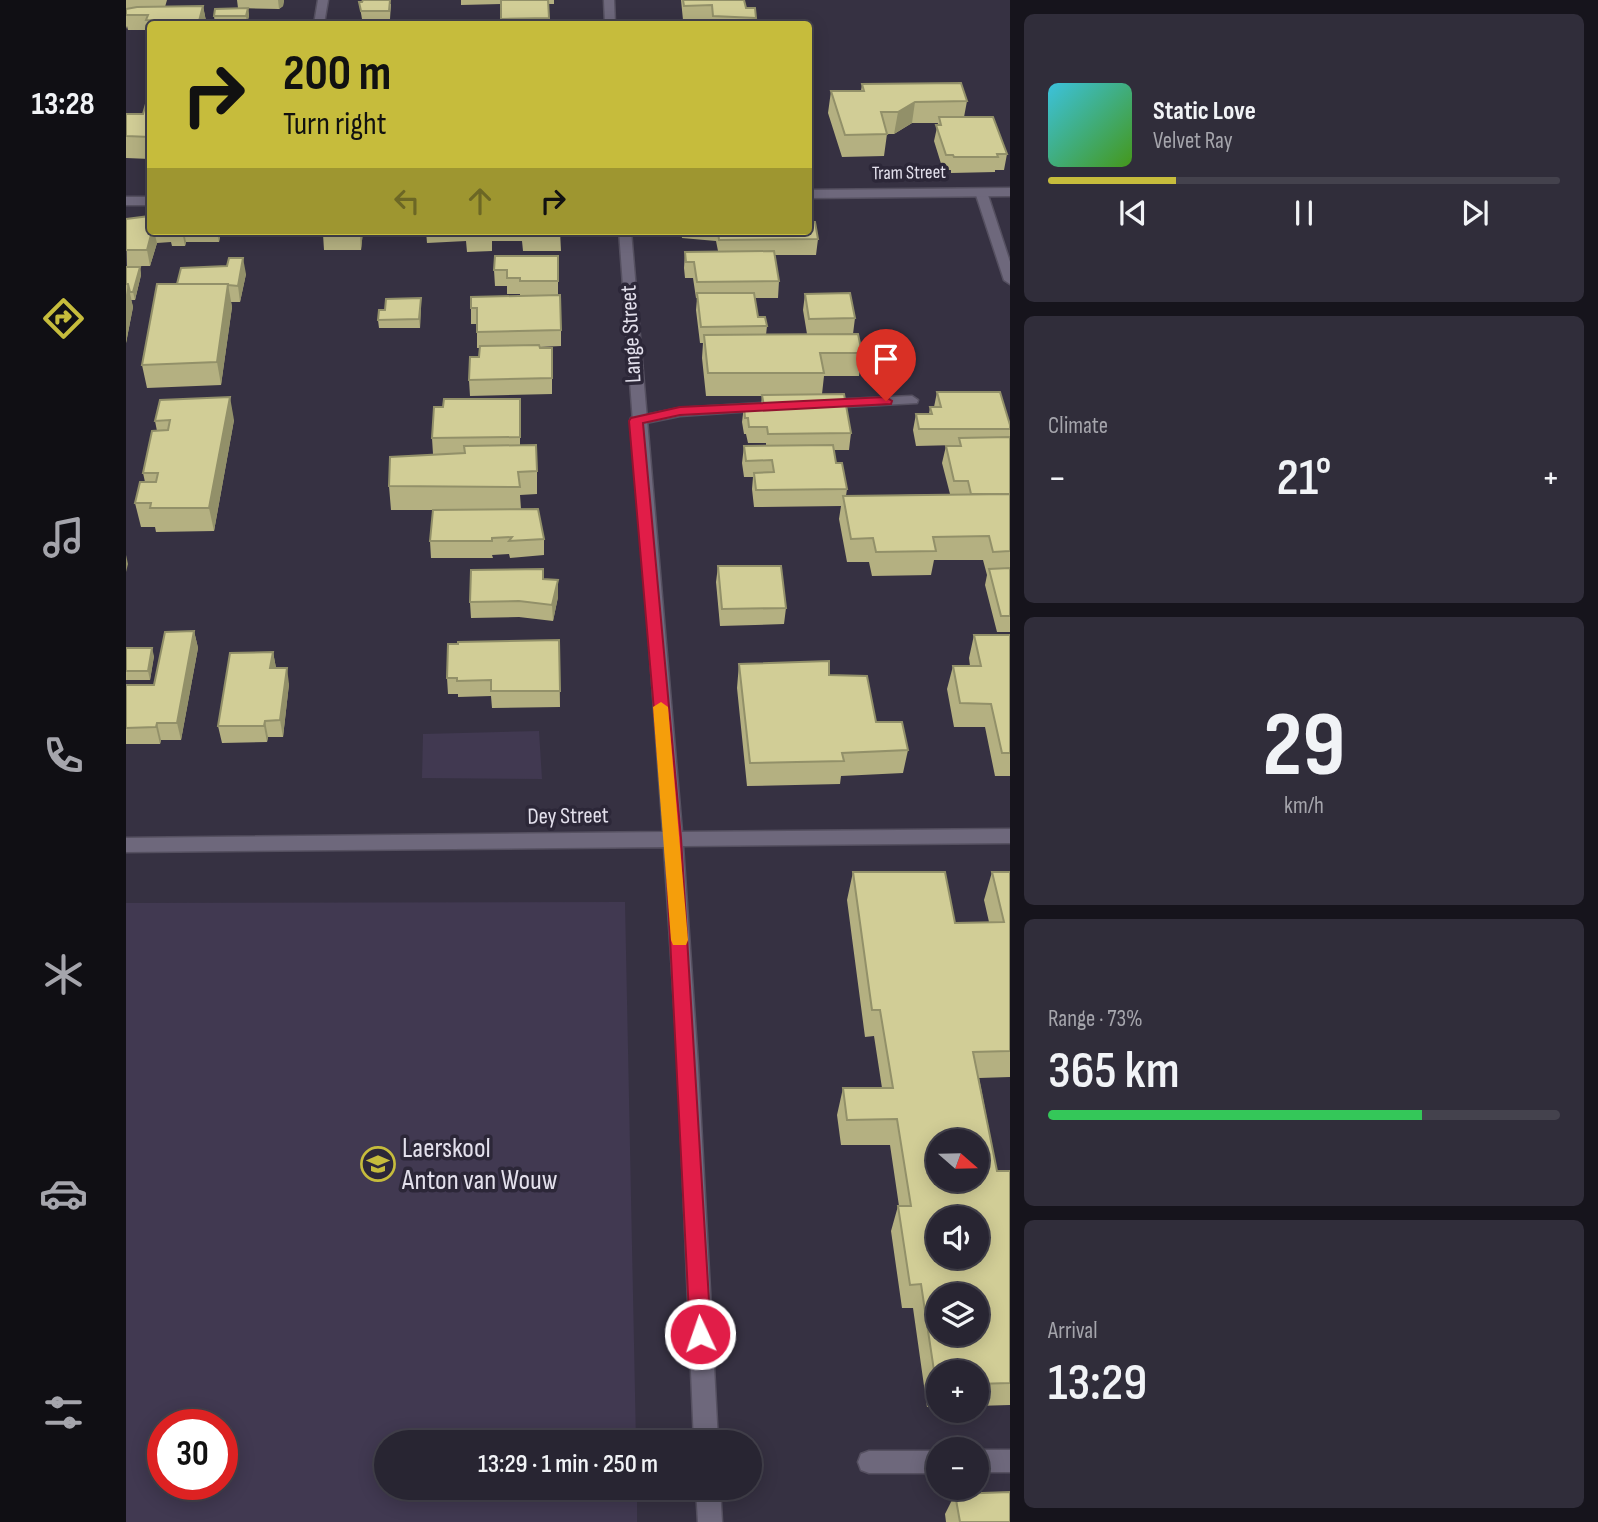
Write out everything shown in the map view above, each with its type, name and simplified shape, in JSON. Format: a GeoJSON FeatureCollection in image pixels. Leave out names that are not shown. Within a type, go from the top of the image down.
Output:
{"type":"FeatureCollection","features":[{"type":"Feature","properties":{"kind":"street"},"geometry":{"type":"LineString","coordinates":[[320,21],[323,0]]}},
{"type":"Feature","properties":{"kind":"street"},"geometry":{"type":"LineString","coordinates":[[608,0],[610,21]]}},
{"type":"Feature","properties":{"kind":"street","name":"Tram Street"},"geometry":{"type":"LineString","coordinates":[[812,194],[1010,192]]}},
{"type":"Feature","properties":{"kind":"street"},"geometry":{"type":"LineString","coordinates":[[126,201],[147,201]]}},
{"type":"Feature","properties":{"kind":"street","name":"Lange Street"},"geometry":{"type":"LineString","coordinates":[[625,235],[636,421],[673,838],[705,1430]]}},
{"type":"Feature","properties":{"kind":"street","name":"Dey Street"},"geometry":{"type":"LineString","coordinates":[[126,845],[1010,836]]}},
{"type":"Feature","properties":{"kind":"street"},"geometry":{"type":"LineString","coordinates":[[709,1500],[710,1522]]}},
{"type":"Feature","properties":{"kind":"lane"},"geometry":{"type":"LineString","coordinates":[[982,192],[1010,280]]}},
{"type":"Feature","properties":{"kind":"lane"},"geometry":{"type":"LineString","coordinates":[[816,405],[912,400]]}},
{"type":"Feature","properties":{"kind":"lane"},"geometry":{"type":"LineString","coordinates":[[636,421],[680,411],[776,407]]}},
{"type":"Feature","properties":{"kind":"lane"},"geometry":{"type":"LineString","coordinates":[[989,1461],[1010,1461]]}},
{"type":"Feature","properties":{"kind":"lane"},"geometry":{"type":"LineString","coordinates":[[869,1462],[926,1462]]}},
{"type":"Feature","properties":{"kind":"shaded area"},"geometry":{"type":"Polygon","coordinates":[[[539,731],[542,779],[422,778],[423,734],[539,731]]]}},
{"type":"Feature","properties":{"kind":"shaded area","name":"Laerskool Anton van Wouw"},"geometry":{"type":"Polygon","coordinates":[[[625,902],[636,1430],[374,1430],[374,1500],[637,1500],[637,1522],[126,1522],[126,903],[625,902]]]}},
{"type":"Feature","properties":{"kind":"building"},"geometry":{"type":"Polygon","coordinates":[[[390,0],[389,11],[361,11],[359,2],[390,0]]]}},
{"type":"Feature","properties":{"kind":"building"},"geometry":{"type":"Polygon","coordinates":[[[501,0],[548,0],[549,18],[501,19],[501,0]]]}},
{"type":"Feature","properties":{"kind":"building"},"geometry":{"type":"Polygon","coordinates":[[[683,0],[744,0],[746,8],[755,8],[756,18],[713,16],[712,5],[684,6],[683,0]]]}},
{"type":"Feature","properties":{"kind":"building"},"geometry":{"type":"Polygon","coordinates":[[[203,6],[199,21],[146,20],[148,15],[126,15],[126,9],[137,7],[203,6]]]}},
{"type":"Feature","properties":{"kind":"building"},"geometry":{"type":"Polygon","coordinates":[[[248,8],[246,16],[214,16],[215,9],[248,8]]]}},
{"type":"Feature","properties":{"kind":"building"},"geometry":{"type":"Polygon","coordinates":[[[961,83],[967,101],[915,102],[898,112],[881,112],[887,134],[845,135],[831,91],[864,91],[862,84],[961,83]]]}},
{"type":"Feature","properties":{"kind":"building"},"geometry":{"type":"Polygon","coordinates":[[[147,100],[147,137],[126,136],[126,114],[143,114],[147,100]]]}},
{"type":"Feature","properties":{"kind":"building"},"geometry":{"type":"Polygon","coordinates":[[[939,117],[993,117],[1007,154],[997,154],[998,157],[946,155],[936,125],[941,125],[939,117]]]}},
{"type":"Feature","properties":{"kind":"building"},"geometry":{"type":"Polygon","coordinates":[[[147,216],[147,235],[151,235],[147,250],[126,250],[126,219],[147,216]]]}},
{"type":"Feature","properties":{"kind":"building"},"geometry":{"type":"Polygon","coordinates":[[[812,222],[815,222],[818,239],[719,240],[718,235],[812,235],[812,222]]]}},
{"type":"Feature","properties":{"kind":"building"},"geometry":{"type":"Polygon","coordinates":[[[774,251],[779,281],[697,282],[694,262],[686,262],[685,252],[774,251]]]}},
{"type":"Feature","properties":{"kind":"building"},"geometry":{"type":"Polygon","coordinates":[[[495,256],[558,256],[558,281],[520,281],[520,278],[507,278],[507,270],[494,270],[495,256]]]}},
{"type":"Feature","properties":{"kind":"building"},"geometry":{"type":"Polygon","coordinates":[[[229,258],[243,258],[238,286],[177,284],[181,268],[227,266],[229,258]]]}},
{"type":"Feature","properties":{"kind":"building"},"geometry":{"type":"Polygon","coordinates":[[[126,267],[140,267],[133,292],[130,292],[126,284],[126,267]]]}},
{"type":"Feature","properties":{"kind":"building"},"geometry":{"type":"Polygon","coordinates":[[[157,284],[228,284],[217,362],[142,365],[157,284]]]}},
{"type":"Feature","properties":{"kind":"building"},"geometry":{"type":"Polygon","coordinates":[[[697,293],[754,293],[758,317],[765,317],[767,326],[701,327],[697,293]]]}},
{"type":"Feature","properties":{"kind":"building"},"geometry":{"type":"Polygon","coordinates":[[[850,293],[855,318],[809,319],[805,294],[850,293]]]}},
{"type":"Feature","properties":{"kind":"building"},"geometry":{"type":"Polygon","coordinates":[[[560,295],[561,330],[477,332],[477,308],[471,308],[471,297],[560,295]]]}},
{"type":"Feature","properties":{"kind":"building"},"geometry":{"type":"Polygon","coordinates":[[[421,298],[419,319],[378,320],[379,310],[385,310],[386,299],[421,298]]]}},
{"type":"Feature","properties":{"kind":"building"},"geometry":{"type":"Polygon","coordinates":[[[858,334],[862,353],[820,353],[824,373],[708,373],[704,335],[858,334]]]}},
{"type":"Feature","properties":{"kind":"building"},"geometry":{"type":"Polygon","coordinates":[[[539,345],[540,348],[552,348],[552,378],[469,380],[470,357],[479,357],[480,346],[539,345]]]}},
{"type":"Feature","properties":{"kind":"building"},"geometry":{"type":"Polygon","coordinates":[[[937,392],[1000,392],[1010,429],[919,429],[916,414],[932,414],[930,407],[941,407],[937,392]]]}},
{"type":"Feature","properties":{"kind":"building"},"geometry":{"type":"Polygon","coordinates":[[[844,394],[851,433],[768,434],[767,427],[749,427],[748,418],[745,418],[744,406],[764,406],[762,395],[844,394]]]}},
{"type":"Feature","properties":{"kind":"building"},"geometry":{"type":"Polygon","coordinates":[[[230,397],[209,508],[150,508],[151,503],[135,503],[140,482],[156,482],[158,473],[143,473],[152,431],[168,430],[170,420],[155,421],[160,400],[230,397]]]}},
{"type":"Feature","properties":{"kind":"building"},"geometry":{"type":"Polygon","coordinates":[[[444,399],[520,399],[520,437],[432,438],[434,407],[443,407],[444,399]]]}},
{"type":"Feature","properties":{"kind":"building"},"geometry":{"type":"Polygon","coordinates":[[[1010,437],[1010,494],[971,494],[968,481],[954,481],[946,446],[961,446],[959,438],[1010,437]]]}},
{"type":"Feature","properties":{"kind":"building"},"geometry":{"type":"Polygon","coordinates":[[[536,445],[537,471],[518,472],[520,487],[389,486],[390,457],[465,453],[464,446],[536,445]]]}},
{"type":"Feature","properties":{"kind":"building"},"geometry":{"type":"Polygon","coordinates":[[[833,445],[836,463],[842,463],[847,489],[756,490],[754,473],[774,472],[772,460],[746,461],[744,446],[833,445]]]}},
{"type":"Feature","properties":{"kind":"building"},"geometry":{"type":"Polygon","coordinates":[[[1010,494],[1010,551],[993,552],[989,536],[933,537],[936,551],[876,552],[873,538],[851,539],[843,496],[1010,494]]]}},
{"type":"Feature","properties":{"kind":"building"},"geometry":{"type":"Polygon","coordinates":[[[538,509],[544,539],[509,541],[512,537],[492,538],[492,541],[430,541],[433,510],[538,509]]]}},
{"type":"Feature","properties":{"kind":"building"},"geometry":{"type":"Polygon","coordinates":[[[718,566],[781,566],[786,608],[722,609],[718,566]]]}},
{"type":"Feature","properties":{"kind":"building"},"geometry":{"type":"Polygon","coordinates":[[[1010,568],[1010,616],[1001,616],[989,569],[1010,568]]]}},
{"type":"Feature","properties":{"kind":"building"},"geometry":{"type":"Polygon","coordinates":[[[543,569],[543,579],[558,580],[552,605],[519,601],[470,602],[471,570],[543,569]]]}},
{"type":"Feature","properties":{"kind":"building"},"geometry":{"type":"Polygon","coordinates":[[[194,631],[177,723],[126,728],[126,685],[154,685],[165,632],[194,631]]]}},
{"type":"Feature","properties":{"kind":"building"},"geometry":{"type":"Polygon","coordinates":[[[974,635],[1010,635],[1010,753],[1002,753],[991,704],[960,703],[953,666],[981,666],[974,635]]]}},
{"type":"Feature","properties":{"kind":"building"},"geometry":{"type":"Polygon","coordinates":[[[559,640],[560,691],[491,691],[491,680],[457,681],[457,678],[447,678],[448,644],[559,640]]]}},
{"type":"Feature","properties":{"kind":"building"},"geometry":{"type":"Polygon","coordinates":[[[126,648],[152,648],[148,671],[126,671],[126,648]]]}},
{"type":"Feature","properties":{"kind":"building"},"geometry":{"type":"Polygon","coordinates":[[[273,652],[270,668],[287,668],[280,720],[265,721],[264,726],[218,726],[230,653],[273,652]]]}},
{"type":"Feature","properties":{"kind":"building"},"geometry":{"type":"Polygon","coordinates":[[[829,661],[829,675],[867,676],[876,722],[902,722],[908,750],[842,753],[844,761],[750,763],[739,664],[829,661]]]}},
{"type":"Feature","properties":{"kind":"building"},"geometry":{"type":"Polygon","coordinates":[[[853,872],[945,872],[955,923],[1004,922],[992,872],[1010,872],[1010,1051],[973,1052],[989,1129],[926,1129],[926,1192],[989,1192],[989,1131],[997,1171],[1010,1171],[1010,1383],[989,1384],[989,1360],[932,1360],[930,1346],[989,1346],[989,1283],[926,1283],[926,1317],[921,1284],[910,1285],[898,1206],[911,1206],[897,1119],[847,1120],[843,1088],[893,1088],[880,1010],[872,1010],[853,872]]]}},
{"type":"Feature","properties":{"kind":"building"},"geometry":{"type":"Polygon","coordinates":[[[1010,1492],[1010,1522],[960,1522],[956,1500],[989,1500],[989,1493],[1010,1492]]]}},
{"type":"Feature","properties":{"kind":"slow traffic"},"geometry":{"type":"LineString","coordinates":[[661,707],[679,940]]}},
{"type":"Feature","properties":{"kind":"place","name":"Laerskool Anton van Wouw"},"geometry":{"type":"Point","coordinates":[378,1164]}},
{"type":"Feature","properties":{"kind":"route"},"geometry":{"type":"LineString","coordinates":[[700,1334],[673,838],[636,421],[680,411],[886,401]]}}]}
